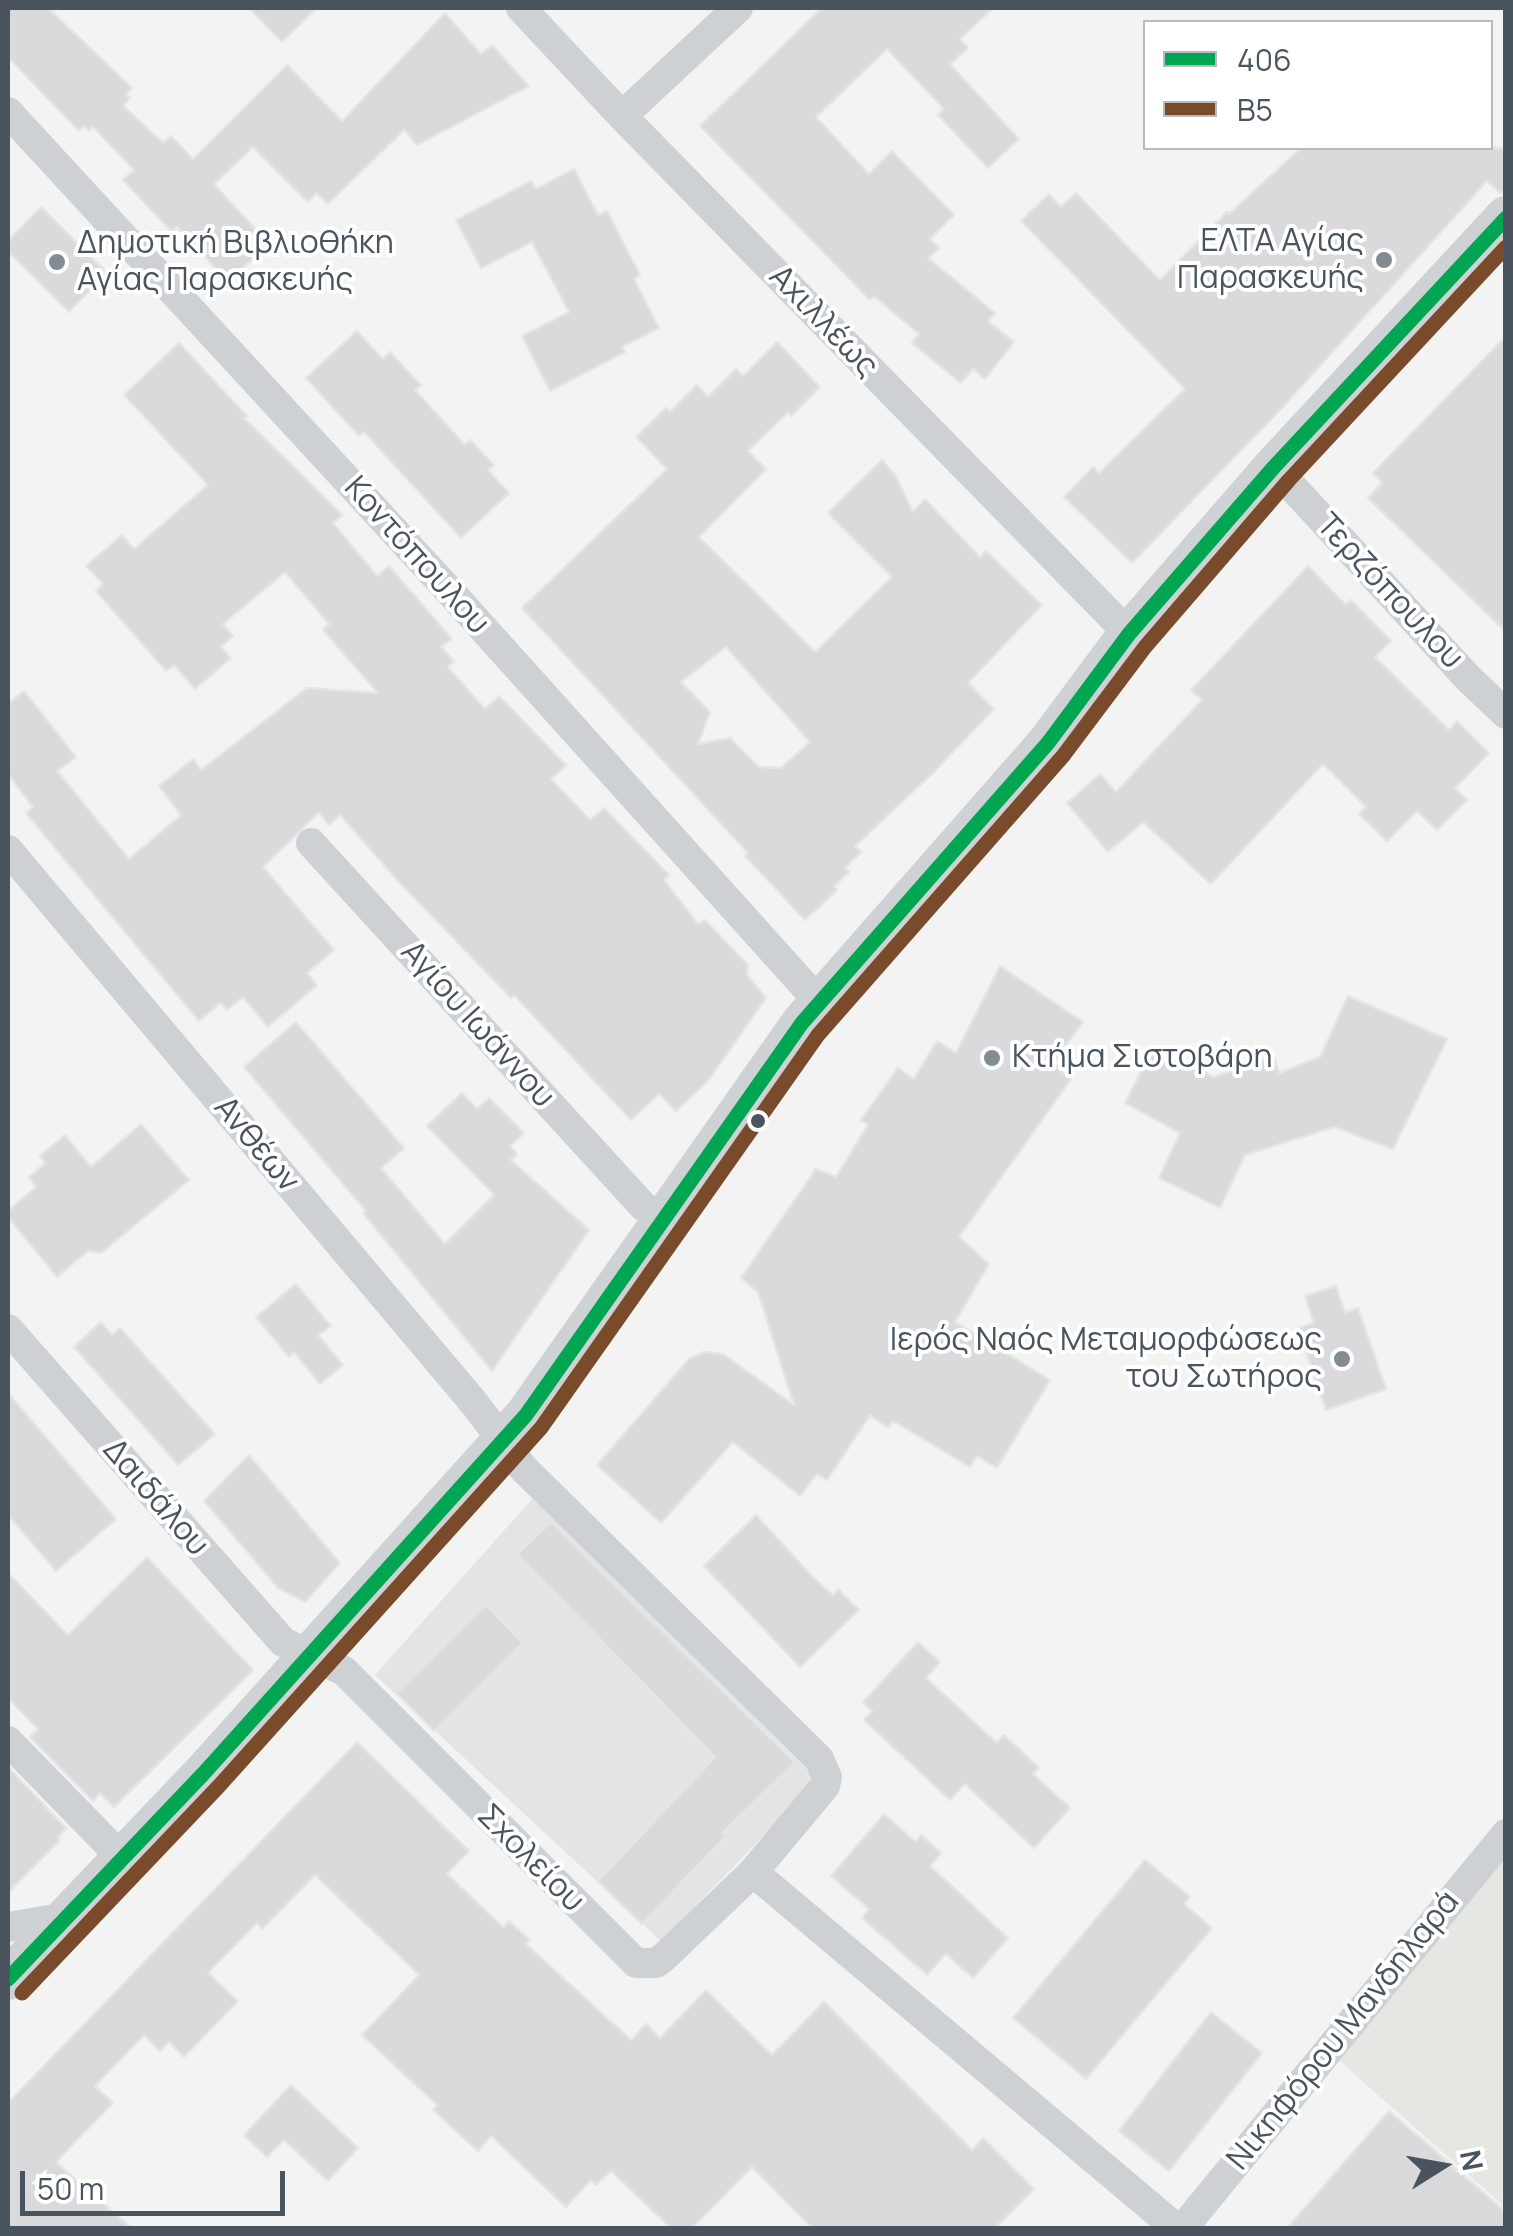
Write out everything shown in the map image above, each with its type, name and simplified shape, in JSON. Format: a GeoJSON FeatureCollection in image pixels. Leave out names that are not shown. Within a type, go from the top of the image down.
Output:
{"type":"FeatureCollection","features":[{"type":"Feature","properties":{"kind":"street","name":"Αχιλλέως"},"geometry":{"type":"LineString","coordinates":[[520,8],[1128,634]]}},
{"type":"Feature","properties":{"kind":"street"},"geometry":{"type":"LineString","coordinates":[[622,116],[738,8]]}},
{"type":"Feature","properties":{"kind":"street","name":"Κοντόπουλου"},"geometry":{"type":"LineString","coordinates":[[8,112],[454,596],[820,1003]]}},
{"type":"Feature","properties":{"kind":"street"},"geometry":{"type":"LineString","coordinates":[[8,1979],[311,1656],[526,1415],[802,1023],[1048,742],[1128,634],[1274,468],[1506,217]]}},
{"type":"Feature","properties":{"kind":"street","name":"Τερζόπουλου"},"geometry":{"type":"LineString","coordinates":[[1274,468],[1506,714]]}},
{"type":"Feature","properties":{"kind":"street","name":"Αγίου Ιωάννου"},"geometry":{"type":"LineString","coordinates":[[311,843],[643,1206]]}},
{"type":"Feature","properties":{"kind":"street","name":"Ανθέων"},"geometry":{"type":"LineString","coordinates":[[8,850],[462,1388],[503,1442]]}},
{"type":"Feature","properties":{"kind":"street","name":"Δαιδάλου"},"geometry":{"type":"LineString","coordinates":[[8,1329],[282,1642],[311,1656]]}},
{"type":"Feature","properties":{"kind":"street","name":"Σχολείου"},"geometry":{"type":"LineString","coordinates":[[311,1656],[344,1671],[636,1962],[646,1964],[664,1957],[753,1872],[820,1795],[827,1777],[824,1767],[523,1468],[503,1442]]}},
{"type":"Feature","properties":{"kind":"street"},"geometry":{"type":"LineString","coordinates":[[8,1741],[123,1859]]}},
{"type":"Feature","properties":{"kind":"street","name":"Νικηφόρου Μανδηλαρά"},"geometry":{"type":"LineString","coordinates":[[1179,2228],[1506,1834]]}},
{"type":"Feature","properties":{"kind":"street"},"geometry":{"type":"LineString","coordinates":[[753,1872],[1179,2228]]}},
{"type":"Feature","properties":{"kind":"street"},"geometry":{"type":"LineString","coordinates":[[8,1927],[66,1917]]}},
{"type":"Feature","properties":{"kind":"shaded area"},"geometry":{"type":"Polygon","coordinates":[[[534,1497],[818,1780],[661,1941],[375,1675],[534,1497]]]}},
{"type":"Feature","properties":{"kind":"shaded area"},"geometry":{"type":"Polygon","coordinates":[[[1505,1857],[1505,2207],[1335,2057],[1505,1857]]]}},
{"type":"Feature","properties":{"kind":"building"},"geometry":{"type":"Polygon","coordinates":[[[8,8],[48,8],[132,88],[123,106],[163,143],[171,136],[193,159],[287,65],[342,121],[445,13],[481,54],[492,45],[529,86],[417,145],[404,130],[328,204],[316,193],[308,202],[253,147],[214,184],[269,244],[228,282],[177,227],[172,232],[123,180],[134,170],[93,127],[89,131],[83,126],[79,131],[8,57],[8,8]]]}},
{"type":"Feature","properties":{"kind":"building"},"geometry":{"type":"Polygon","coordinates":[[[249,8],[317,8],[282,42],[249,8]]]}},
{"type":"Feature","properties":{"kind":"building"},"geometry":{"type":"Polygon","coordinates":[[[822,8],[993,8],[960,39],[968,48],[950,64],[1019,139],[988,168],[938,115],[944,109],[887,49],[816,117],[869,174],[892,151],[954,215],[930,239],[939,248],[928,258],[995,313],[988,321],[1014,342],[985,379],[973,369],[961,383],[912,343],[919,334],[874,296],[870,300],[700,126],[822,8]]]}},
{"type":"Feature","properties":{"kind":"building"},"geometry":{"type":"Polygon","coordinates":[[[1506,148],[1506,193],[1500,193],[1487,181],[1283,407],[1132,563],[1064,497],[1093,467],[1099,473],[1185,389],[1021,221],[1049,194],[1061,207],[1076,193],[1160,280],[1299,150],[1506,148]]]}},
{"type":"Feature","properties":{"kind":"building"},"geometry":{"type":"Polygon","coordinates":[[[574,169],[598,215],[607,211],[640,275],[634,279],[659,328],[622,347],[625,352],[550,391],[522,336],[569,312],[532,242],[481,268],[456,220],[531,181],[536,189],[574,169]]]}},
{"type":"Feature","properties":{"kind":"building","name":"Δημοτική Βιβλιοθήκη Αγίας Παρασκευής"},"geometry":{"type":"Polygon","coordinates":[[[41,207],[107,273],[69,312],[8,251],[8,241],[41,207]]]}},
{"type":"Feature","properties":{"kind":"building"},"geometry":{"type":"Polygon","coordinates":[[[357,331],[383,359],[390,352],[421,385],[415,390],[465,445],[470,440],[494,465],[488,470],[509,493],[461,538],[364,432],[359,436],[306,378],[357,331]]]}},
{"type":"Feature","properties":{"kind":"building"},"geometry":{"type":"Polygon","coordinates":[[[1506,336],[1506,632],[1368,498],[1382,483],[1373,473],[1506,336]]]}},
{"type":"Feature","properties":{"kind":"building"},"geometry":{"type":"Polygon","coordinates":[[[777,342],[820,387],[748,451],[766,469],[699,537],[815,652],[892,577],[828,513],[882,460],[895,475],[913,512],[925,499],[980,557],[986,551],[1042,605],[968,683],[994,709],[855,846],[861,852],[845,868],[849,872],[834,886],[837,890],[805,920],[522,608],[667,469],[636,437],[666,408],[670,412],[697,385],[708,397],[736,369],[743,376],[777,342]],[[726,647],[681,682],[710,712],[698,744],[730,738],[759,767],[781,768],[810,742],[726,647]]]}},
{"type":"Feature","properties":{"kind":"building"},"geometry":{"type":"Polygon","coordinates":[[[179,343],[247,416],[244,418],[342,515],[333,523],[377,576],[389,566],[452,639],[441,647],[454,661],[448,667],[485,709],[499,696],[566,765],[551,779],[590,820],[604,808],[669,875],[664,880],[698,924],[705,920],[748,965],[747,975],[766,998],[708,1081],[676,1111],[659,1094],[631,1120],[514,995],[511,998],[399,882],[340,815],[329,825],[319,812],[263,867],[334,950],[307,973],[317,985],[268,1027],[243,997],[227,1010],[220,1003],[199,1021],[26,813],[33,807],[8,774],[8,704],[24,691],[76,757],[57,771],[129,859],[181,815],[159,786],[193,759],[201,770],[307,688],[378,693],[323,630],[329,624],[285,572],[223,624],[233,636],[221,647],[231,658],[195,689],[174,665],[166,671],[96,591],[103,584],[86,566],[122,535],[134,549],[208,485],[124,395],[179,343]]]}},
{"type":"Feature","properties":{"kind":"building"},"geometry":{"type":"Polygon","coordinates":[[[1308,566],[1346,605],[1351,600],[1391,641],[1375,657],[1449,730],[1457,721],[1489,753],[1455,788],[1467,800],[1437,830],[1417,811],[1387,841],[1359,814],[1366,807],[1323,764],[1211,884],[1143,822],[1108,852],[1067,803],[1100,774],[1116,792],[1202,700],[1191,690],[1308,566]]]}},
{"type":"Feature","properties":{"kind":"building"},"geometry":{"type":"Polygon","coordinates":[[[1000,966],[1083,1022],[1053,1063],[1071,1079],[959,1237],[989,1264],[955,1322],[1050,1380],[997,1468],[977,1456],[970,1467],[893,1421],[888,1428],[870,1415],[827,1480],[817,1474],[800,1496],[733,1442],[661,1523],[597,1465],[689,1359],[704,1352],[723,1354],[794,1405],[758,1292],[741,1278],[816,1169],[836,1177],[868,1125],[861,1120],[898,1068],[914,1079],[937,1041],[956,1053],[1000,966]]]}},
{"type":"Feature","properties":{"kind":"building"},"geometry":{"type":"Polygon","coordinates":[[[1348,996],[1447,1039],[1393,1149],[1334,1127],[1245,1155],[1220,1208],[1159,1178],[1180,1133],[1125,1103],[1154,1046],[1214,1077],[1274,1056],[1279,1073],[1320,1057],[1348,996]]]}},
{"type":"Feature","properties":{"kind":"building"},"geometry":{"type":"Polygon","coordinates":[[[296,1022],[404,1148],[381,1168],[445,1244],[494,1195],[427,1126],[462,1093],[477,1109],[489,1098],[524,1133],[510,1146],[517,1154],[511,1160],[589,1230],[492,1371],[363,1213],[366,1211],[244,1067],[296,1022]]]}},
{"type":"Feature","properties":{"kind":"building"},"geometry":{"type":"Polygon","coordinates":[[[141,1124],[189,1180],[101,1253],[88,1251],[57,1277],[8,1217],[8,1211],[36,1187],[29,1177],[45,1163],[40,1156],[65,1135],[91,1167],[141,1124]]]}},
{"type":"Feature","properties":{"kind":"building"},"geometry":{"type":"Polygon","coordinates":[[[296,1284],[331,1326],[318,1335],[343,1365],[320,1384],[294,1352],[289,1357],[256,1317],[296,1284]]]}},
{"type":"Feature","properties":{"kind":"building","name":"Ιερός Ναός Μεταμορφώσεως του Σωτήρος"},"geometry":{"type":"Polygon","coordinates":[[[1336,1286],[1345,1313],[1358,1308],[1386,1389],[1326,1410],[1298,1328],[1314,1323],[1305,1296],[1336,1286]]]}},
{"type":"Feature","properties":{"kind":"building"},"geometry":{"type":"Polygon","coordinates":[[[101,1322],[112,1335],[120,1328],[215,1434],[178,1465],[74,1347],[101,1322]]]}},
{"type":"Feature","properties":{"kind":"building"},"geometry":{"type":"Polygon","coordinates":[[[8,1393],[116,1519],[56,1571],[8,1515],[8,1393]]]}},
{"type":"Feature","properties":{"kind":"building"},"geometry":{"type":"Polygon","coordinates":[[[249,1455],[340,1563],[305,1602],[278,1588],[204,1501],[249,1455]]]}},
{"type":"Feature","properties":{"kind":"building"},"geometry":{"type":"Polygon","coordinates":[[[756,1515],[814,1578],[833,1595],[838,1589],[859,1610],[800,1667],[704,1566],[756,1515]]]}},
{"type":"Feature","properties":{"kind":"building"},"geometry":{"type":"Polygon","coordinates":[[[551,1522],[795,1762],[723,1833],[726,1836],[642,1924],[598,1881],[715,1757],[517,1554],[551,1522]]]}},
{"type":"Feature","properties":{"kind":"building"},"geometry":{"type":"Polygon","coordinates":[[[147,1557],[253,1670],[114,1807],[100,1793],[93,1801],[30,1737],[38,1729],[8,1698],[8,1573],[68,1635],[147,1557]]]}},
{"type":"Feature","properties":{"kind":"building"},"geometry":{"type":"Polygon","coordinates":[[[486,1605],[523,1643],[434,1731],[396,1693],[486,1605]]]}},
{"type":"Feature","properties":{"kind":"building"},"geometry":{"type":"Polygon","coordinates":[[[918,1642],[940,1662],[926,1678],[997,1743],[1004,1735],[1039,1768],[1033,1774],[1070,1808],[1034,1848],[965,1784],[950,1800],[864,1720],[872,1711],[863,1702],[918,1642]]]}},
{"type":"Feature","properties":{"kind":"building"},"geometry":{"type":"Polygon","coordinates":[[[357,1742],[469,1851],[447,1874],[503,1927],[509,1921],[530,1940],[526,1944],[631,2040],[646,2024],[660,2038],[706,1990],[772,2055],[824,2002],[972,2150],[983,2138],[1034,2189],[995,2228],[812,2228],[752,2167],[692,2228],[671,2228],[611,2171],[596,2185],[591,2180],[566,2207],[491,2136],[478,2151],[433,2110],[437,2105],[362,2035],[419,1975],[315,1875],[262,1929],[257,1923],[208,1973],[238,2001],[184,2057],[169,2042],[160,2051],[144,2035],[95,2086],[113,2103],[56,2162],[131,2228],[8,2228],[8,2103],[357,1742]]]}},
{"type":"Feature","properties":{"kind":"building"},"geometry":{"type":"Polygon","coordinates":[[[8,1767],[66,1828],[58,1837],[60,1840],[8,1893],[8,1767]]]}},
{"type":"Feature","properties":{"kind":"building"},"geometry":{"type":"Polygon","coordinates":[[[884,1814],[916,1842],[921,1835],[941,1853],[930,1866],[1008,1938],[973,1978],[946,1954],[927,1975],[862,1918],[869,1909],[831,1876],[884,1814]]]}},
{"type":"Feature","properties":{"kind":"building"},"geometry":{"type":"Polygon","coordinates":[[[1145,1860],[1190,1897],[1184,1904],[1212,1928],[1086,2079],[1013,2018],[1145,1860]]]}},
{"type":"Feature","properties":{"kind":"building"},"geometry":{"type":"Polygon","coordinates":[[[1211,2012],[1262,2053],[1169,2171],[1119,2131],[1211,2012]]]}},
{"type":"Feature","properties":{"kind":"building"},"geometry":{"type":"Polygon","coordinates":[[[291,2085],[358,2148],[328,2181],[284,2140],[267,2157],[244,2135],[291,2085]]]}},
{"type":"Feature","properties":{"kind":"building"},"geometry":{"type":"Polygon","coordinates":[[[1389,2111],[1506,2212],[1506,2228],[1287,2228],[1389,2111]]]}},
{"type":"Feature","properties":{"kind":"transit line","name":"406"},"geometry":{"type":"LineString","coordinates":[[8,1979],[204,1773],[526,1415],[802,1023],[1048,743],[1129,634],[1274,467],[1506,218]]}},
{"type":"Feature","properties":{"kind":"transit line","name":"Β5"},"geometry":{"type":"LineString","coordinates":[[22,1993],[219,1786],[541,1428],[818,1035],[1063,756],[1145,647],[1289,480],[1506,247]]}},
{"type":"Feature","properties":{"kind":"place","name":"ΕΛΤΑ Αγίας Παρασκευής"},"geometry":{"type":"Point","coordinates":[1384,260]}},
{"type":"Feature","properties":{"kind":"place","name":"Δημοτική Βιβλιοθήκη Αγίας Παρασκευής"},"geometry":{"type":"Point","coordinates":[57,262]}},
{"type":"Feature","properties":{"kind":"place","name":"Κτήμα Σιστοβάρη"},"geometry":{"type":"Point","coordinates":[992,1058]}},
{"type":"Feature","properties":{"kind":"place","name":"Ιερός Ναός Μεταμορφώσεως του Σωτήρος"},"geometry":{"type":"Point","coordinates":[1342,1359]}}]}
